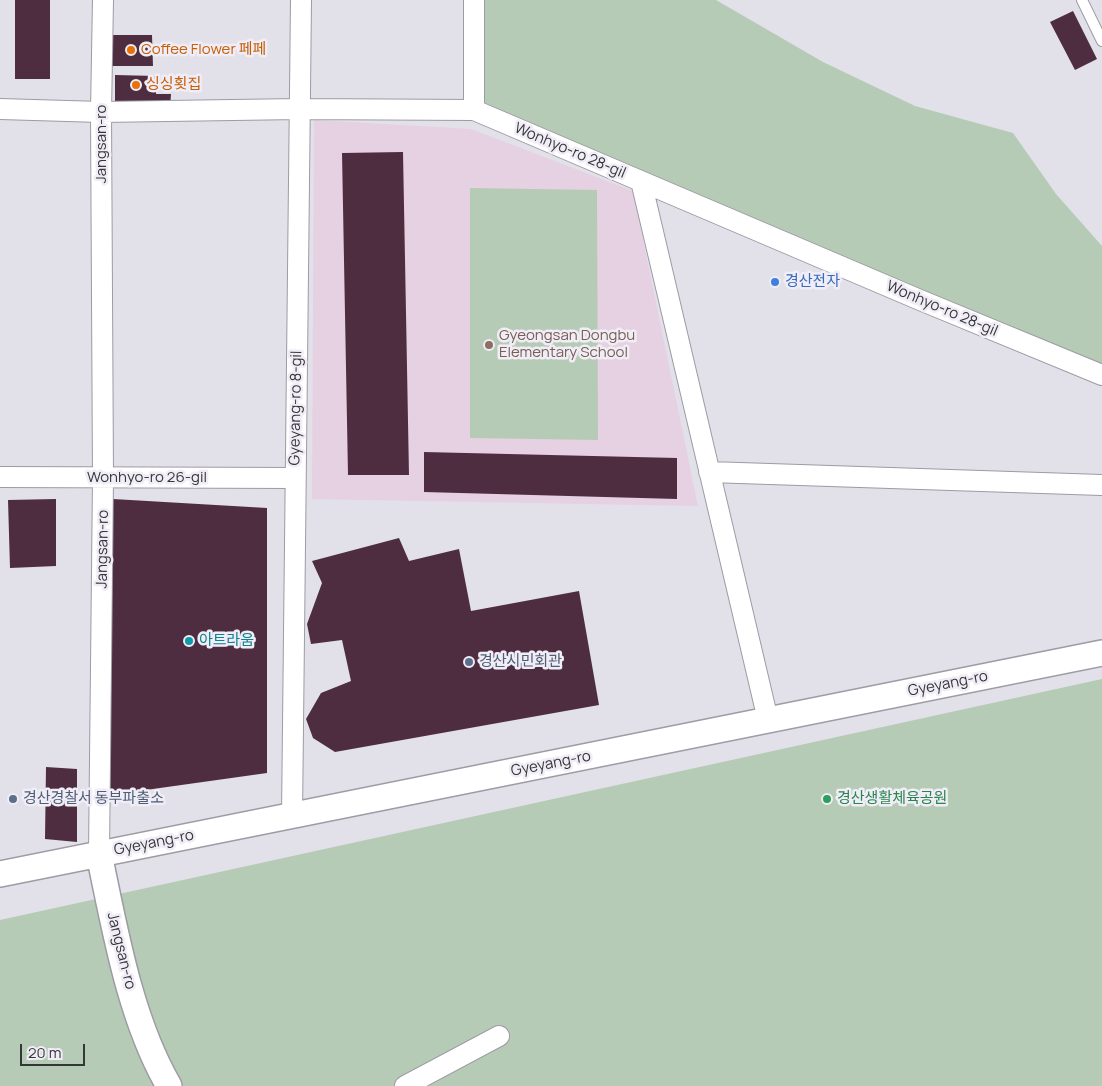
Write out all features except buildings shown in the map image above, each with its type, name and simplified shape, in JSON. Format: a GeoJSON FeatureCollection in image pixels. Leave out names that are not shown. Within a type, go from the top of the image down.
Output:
{"type":"FeatureCollection","features":[{"type":"Feature","properties":{"kind":"street","name":"Jangsan-ro"},"geometry":{"type":"LineString","coordinates":[[103,0],[101,112],[103,478],[99,854],[121,956],[132,993],[160,1071],[169,1086]]}},
{"type":"Feature","properties":{"kind":"street","name":"Gyeyang-ro 8-gil"},"geometry":{"type":"LineString","coordinates":[[292,816],[301,0]]}},
{"type":"Feature","properties":{"kind":"street"},"geometry":{"type":"LineString","coordinates":[[474,0],[474,110]]}},
{"type":"Feature","properties":{"kind":"street","name":"Wonhyo-ro 28-gil"},"geometry":{"type":"LineString","coordinates":[[0,109],[101,112],[299,109],[474,110],[1102,375]]}},
{"type":"Feature","properties":{"kind":"street"},"geometry":{"type":"LineString","coordinates":[[641,181],[768,720]]}},
{"type":"Feature","properties":{"kind":"street"},"geometry":{"type":"LineString","coordinates":[[709,472],[1102,485]]}},
{"type":"Feature","properties":{"kind":"street","name":"Wonhyo-ro 26-gil"},"geometry":{"type":"LineString","coordinates":[[0,477],[295,478]]}},
{"type":"Feature","properties":{"kind":"street","name":"Gyeyang-ro"},"geometry":{"type":"LineString","coordinates":[[0,874],[1102,653]]}},
{"type":"Feature","properties":{"kind":"street"},"geometry":{"type":"LineString","coordinates":[[405,1086],[499,1036]]}},
{"type":"Feature","properties":{"kind":"lane"},"geometry":{"type":"LineString","coordinates":[[1082,0],[1102,41]]}},
{"type":"Feature","properties":{"kind":"shaded area","name":"Gyeongsan Dongbu Elementary School"},"geometry":{"type":"Polygon","coordinates":[[[314,120],[471,129],[633,191],[698,506],[312,499],[314,120]]]}},
{"type":"Feature","properties":{"kind":"green space"},"geometry":{"type":"Polygon","coordinates":[[[474,0],[716,0],[823,62],[915,106],[1013,133],[1056,194],[1102,246],[1102,375],[474,110],[474,0]]]}},
{"type":"Feature","properties":{"kind":"green space"},"geometry":{"type":"Polygon","coordinates":[[[470,188],[597,190],[598,440],[470,438],[470,188]]]}},
{"type":"Feature","properties":{"kind":"green space","name":"경산생활체육공원"},"geometry":{"type":"Polygon","coordinates":[[[1102,679],[1102,1086],[0,1086],[0,920],[1102,679]]]}},
{"type":"Feature","properties":{"kind":"place","name":"Coffee Flower 페페"},"geometry":{"type":"Point","coordinates":[131,50]}},
{"type":"Feature","properties":{"kind":"place","name":"싱싱횟집"},"geometry":{"type":"Point","coordinates":[136,85]}},
{"type":"Feature","properties":{"kind":"place","name":"경산전자"},"geometry":{"type":"Point","coordinates":[775,282]}},
{"type":"Feature","properties":{"kind":"place","name":"Gyeongsan Dongbu Elementary School"},"geometry":{"type":"Point","coordinates":[489,345]}},
{"type":"Feature","properties":{"kind":"place","name":"아트라움"},"geometry":{"type":"Point","coordinates":[189,641]}},
{"type":"Feature","properties":{"kind":"place","name":"경산시민회관"},"geometry":{"type":"Point","coordinates":[469,662]}},
{"type":"Feature","properties":{"kind":"place","name":"경산경찰서 동부파출소"},"geometry":{"type":"Point","coordinates":[13,799]}},
{"type":"Feature","properties":{"kind":"place","name":"경산생활체육공원"},"geometry":{"type":"Point","coordinates":[827,799]}}]}
